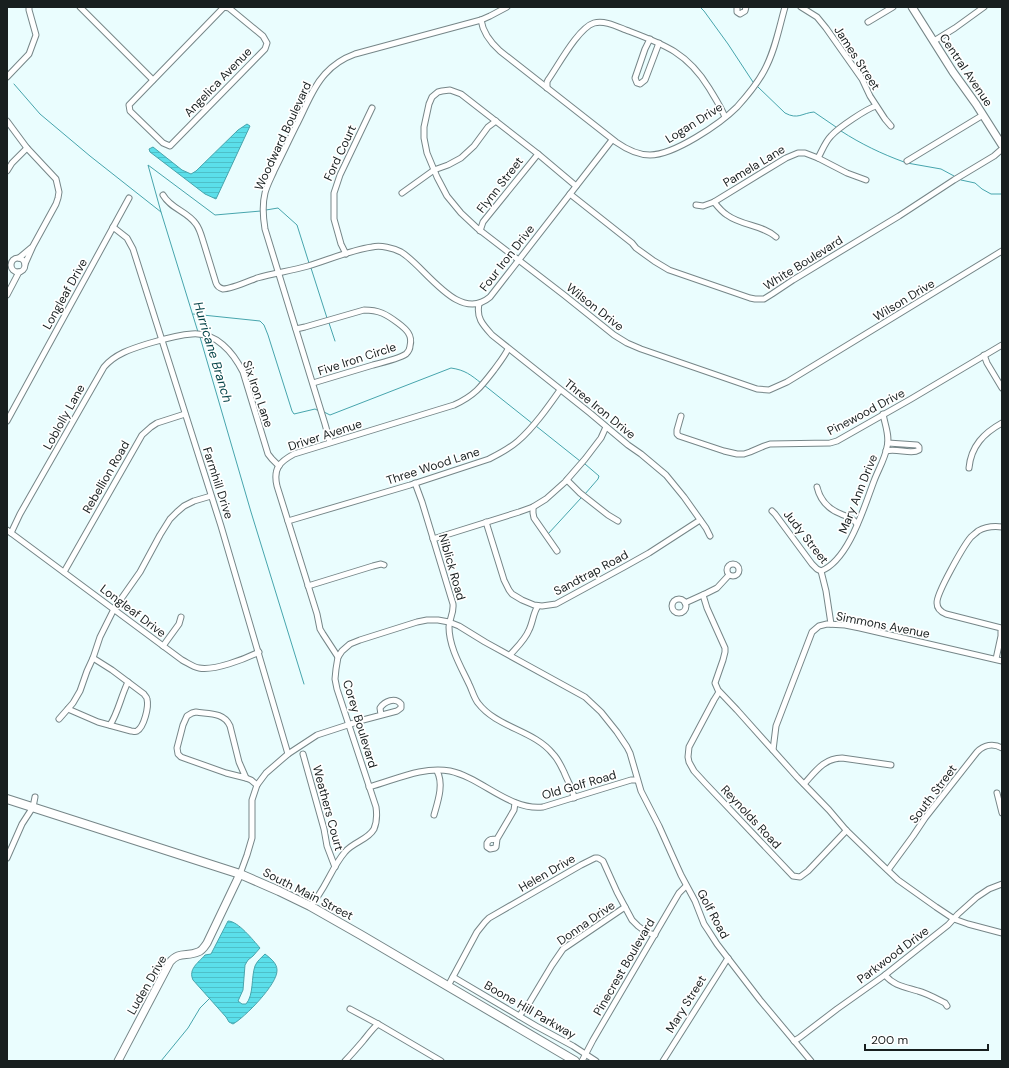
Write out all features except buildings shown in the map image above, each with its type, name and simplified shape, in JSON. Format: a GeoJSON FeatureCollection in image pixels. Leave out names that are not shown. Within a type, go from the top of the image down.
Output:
{"type":"FeatureCollection","features":[{"type":"Feature","properties":{"kind":"main road","name":"South Main Street"},"geometry":{"type":"LineString","coordinates":[[7,799],[240,874],[279,891],[310,906],[576,1061]]}},
{"type":"Feature","properties":{"kind":"street"},"geometry":{"type":"LineString","coordinates":[[7,76],[29,54],[36,35],[29,7]]}},
{"type":"Feature","properties":{"kind":"street"},"geometry":{"type":"LineString","coordinates":[[80,7],[153,80]]}},
{"type":"Feature","properties":{"kind":"street","name":"Angelica Avenue"},"geometry":{"type":"LineString","coordinates":[[224,7],[229,8],[263,36],[268,43],[265,49],[170,146],[163,144],[130,111],[130,105],[153,80],[224,7]]}},
{"type":"Feature","properties":{"kind":"street","name":"Woodward Boulevard"},"geometry":{"type":"LineString","coordinates":[[330,442],[264,223],[263,204],[265,191],[308,100],[329,69],[349,56],[373,48],[481,20],[507,7]]}},
{"type":"Feature","properties":{"kind":"street"},"geometry":{"type":"LineString","coordinates":[[737,7],[737,12],[740,14],[745,11],[746,7]]}},
{"type":"Feature","properties":{"kind":"street","name":"Logan Drive"},"geometry":{"type":"LineString","coordinates":[[481,20],[484,33],[491,44],[612,140],[625,148],[646,155],[660,154],[680,146],[725,117],[745,98],[764,71],[769,60],[785,7]]}},
{"type":"Feature","properties":{"kind":"street","name":"James Street"},"geometry":{"type":"LineString","coordinates":[[801,7],[817,17],[826,28],[862,79],[876,106],[891,126]]}},
{"type":"Feature","properties":{"kind":"street"},"geometry":{"type":"LineString","coordinates":[[868,22],[893,7]]}},
{"type":"Feature","properties":{"kind":"street","name":"Central Avenue"},"geometry":{"type":"LineString","coordinates":[[912,7],[1002,145]]}},
{"type":"Feature","properties":{"kind":"street"},"geometry":{"type":"LineString","coordinates":[[934,41],[984,7]]}},
{"type":"Feature","properties":{"kind":"street"},"geometry":{"type":"LineString","coordinates":[[547,88],[548,80],[581,32],[594,23],[601,22],[659,42],[680,54],[699,73],[725,117]]}},
{"type":"Feature","properties":{"kind":"street"},"geometry":{"type":"LineString","coordinates":[[650,39],[644,49],[635,78],[637,83],[640,84],[645,80],[659,42]]}},
{"type":"Feature","properties":{"kind":"street","name":"Wilson Drive"},"geometry":{"type":"LineString","coordinates":[[576,186],[496,120],[461,94],[450,90],[438,92],[432,97],[424,127],[426,148],[434,170],[444,190],[454,205],[468,221],[620,339],[641,349],[757,389],[769,390],[781,386],[1002,251]]}},
{"type":"Feature","properties":{"kind":"street"},"geometry":{"type":"LineString","coordinates":[[818,158],[828,139],[835,132],[866,110],[876,106]]}},
{"type":"Feature","properties":{"kind":"street","name":"Ford Court"},"geometry":{"type":"LineString","coordinates":[[346,254],[341,244],[334,219],[334,193],[340,175],[372,108]]}},
{"type":"Feature","properties":{"kind":"street"},"geometry":{"type":"LineString","coordinates":[[907,161],[983,115]]}},
{"type":"Feature","properties":{"kind":"street"},"geometry":{"type":"LineString","coordinates":[[402,193],[434,170],[462,158],[474,146],[488,127],[496,120]]}},
{"type":"Feature","properties":{"kind":"street"},"geometry":{"type":"LineString","coordinates":[[7,121],[27,148],[56,179],[59,192],[56,204],[33,246],[24,270],[17,272],[7,267]]}},
{"type":"Feature","properties":{"kind":"street","name":"Four Iron Drive"},"geometry":{"type":"LineString","coordinates":[[163,195],[172,206],[197,224],[216,283],[220,288],[305,267],[363,248],[374,246],[397,250],[414,263],[447,294],[465,303],[478,304],[484,302],[490,297],[612,140]]}},
{"type":"Feature","properties":{"kind":"street"},"geometry":{"type":"LineString","coordinates":[[7,171],[12,163],[27,148]]}},
{"type":"Feature","properties":{"kind":"street","name":"White Boulevard"},"geometry":{"type":"LineString","coordinates":[[570,194],[632,243],[636,248],[664,268],[750,298],[764,299],[899,216],[994,156],[1002,149]]}},
{"type":"Feature","properties":{"kind":"street","name":"Pamela Lane"},"geometry":{"type":"LineString","coordinates":[[696,205],[703,206],[714,202],[790,156],[802,153],[818,158],[847,173],[866,180]]}},
{"type":"Feature","properties":{"kind":"street","name":"Flynn Street"},"geometry":{"type":"LineString","coordinates":[[480,231],[483,222],[538,154]]}},
{"type":"Feature","properties":{"kind":"street","name":"Longleaf Drive"},"geometry":{"type":"LineString","coordinates":[[7,421],[129,198]]}},
{"type":"Feature","properties":{"kind":"street"},"geometry":{"type":"LineString","coordinates":[[714,202],[728,216],[769,232],[776,237]]}},
{"type":"Feature","properties":{"kind":"street","name":"Farmhill Drive"},"geometry":{"type":"LineString","coordinates":[[113,227],[127,238],[130,243],[162,340],[210,496],[221,526],[288,754]]}},
{"type":"Feature","properties":{"kind":"street"},"geometry":{"type":"LineString","coordinates":[[17,272],[12,268],[11,264],[33,246]]}},
{"type":"Feature","properties":{"kind":"street"},"geometry":{"type":"LineString","coordinates":[[19,258],[24,261],[25,264]]}},
{"type":"Feature","properties":{"kind":"street"},"geometry":{"type":"LineString","coordinates":[[7,295],[17,272]]}},
{"type":"Feature","properties":{"kind":"street","name":"Three Iron Drive"},"geometry":{"type":"LineString","coordinates":[[478,304],[478,312],[482,324],[492,335],[666,475],[680,491],[710,536]]}},
{"type":"Feature","properties":{"kind":"street","name":"Five Iron Circle"},"geometry":{"type":"LineString","coordinates":[[296,329],[364,310],[370,310],[385,313],[406,330],[410,336],[410,347],[402,356],[380,364],[373,364],[313,383]]}},
{"type":"Feature","properties":{"kind":"street","name":"Six Iron Lane"},"geometry":{"type":"LineString","coordinates":[[162,340],[180,335],[199,334],[213,338],[229,350],[243,372],[268,454],[279,466]]}},
{"type":"Feature","properties":{"kind":"street","name":"Loblolly Lane"},"geometry":{"type":"LineString","coordinates":[[9,532],[104,367],[113,358],[127,351],[162,340]]}},
{"type":"Feature","properties":{"kind":"street","name":"Pinewood Drive"},"geometry":{"type":"LineString","coordinates":[[681,416],[677,430],[677,434],[679,436],[724,452],[744,454],[770,444],[834,443],[1002,345]]}},
{"type":"Feature","properties":{"kind":"street","name":"Driver Avenue"},"geometry":{"type":"LineString","coordinates":[[338,657],[320,629],[317,614],[275,481],[276,472],[279,466],[286,458],[294,454],[464,401],[481,388],[508,349]]}},
{"type":"Feature","properties":{"kind":"street"},"geometry":{"type":"LineString","coordinates":[[984,355],[1002,388]]}},
{"type":"Feature","properties":{"kind":"street","name":"Three Wood Lane"},"geometry":{"type":"LineString","coordinates":[[288,521],[415,484],[477,464],[499,454],[518,441],[529,430],[560,390]]}},
{"type":"Feature","properties":{"kind":"street","name":"Rebellion Road"},"geometry":{"type":"LineString","coordinates":[[64,572],[142,435],[151,426],[157,423],[185,414]]}},
{"type":"Feature","properties":{"kind":"street","name":"Mary Ann Drive"},"geometry":{"type":"LineString","coordinates":[[821,571],[840,556],[850,541],[858,524],[888,443],[888,435],[883,414]]}},
{"type":"Feature","properties":{"kind":"street"},"geometry":{"type":"LineString","coordinates":[[970,468],[971,457],[978,444],[986,434],[1002,423]]}},
{"type":"Feature","properties":{"kind":"street"},"geometry":{"type":"LineString","coordinates":[[433,539],[533,507],[550,496],[567,480],[601,438],[606,427]]}},
{"type":"Feature","properties":{"kind":"street"},"geometry":{"type":"LineString","coordinates":[[886,451],[895,450],[915,452],[919,450],[917,444],[888,443]]}},
{"type":"Feature","properties":{"kind":"street"},"geometry":{"type":"LineString","coordinates":[[567,480],[580,493],[618,521]]}},
{"type":"Feature","properties":{"kind":"street","name":"Niblick Road"},"geometry":{"type":"LineString","coordinates":[[415,484],[422,502],[453,604],[452,615],[449,622],[449,632],[452,645],[477,702],[491,715],[532,737],[547,747],[554,754],[561,766],[573,792],[574,798]]}},
{"type":"Feature","properties":{"kind":"street"},"geometry":{"type":"LineString","coordinates":[[817,486],[819,495],[824,503],[831,509],[853,519],[858,524]]}},
{"type":"Feature","properties":{"kind":"street"},"geometry":{"type":"LineString","coordinates":[[59,719],[78,695],[100,637],[114,609],[140,572],[160,535],[173,515],[188,504],[210,496]]}},
{"type":"Feature","properties":{"kind":"street"},"geometry":{"type":"LineString","coordinates":[[533,507],[534,518],[557,551]]}},
{"type":"Feature","properties":{"kind":"street","name":"Judy Street"},"geometry":{"type":"LineString","coordinates":[[772,511],[812,564],[821,571],[826,591],[831,624]]}},
{"type":"Feature","properties":{"kind":"street","name":"Sandtrap Road"},"geometry":{"type":"LineString","coordinates":[[538,606],[551,605],[566,599],[649,553],[700,520]]}},
{"type":"Feature","properties":{"kind":"street"},"geometry":{"type":"LineString","coordinates":[[486,522],[504,580],[509,590],[512,594],[522,600],[538,606],[535,610],[527,636],[510,655]]}},
{"type":"Feature","properties":{"kind":"street"},"geometry":{"type":"LineString","coordinates":[[996,659],[1001,636],[1001,628],[942,613],[939,610],[937,598],[964,546],[971,538],[982,529],[1002,527]]}},
{"type":"Feature","properties":{"kind":"street","name":"Longleaf Drive"},"geometry":{"type":"LineString","coordinates":[[9,532],[163,646],[194,667],[212,668],[259,652]]}},
{"type":"Feature","properties":{"kind":"street"},"geometry":{"type":"LineString","coordinates":[[308,586],[373,566],[381,564],[384,565]]}},
{"type":"Feature","properties":{"kind":"street"},"geometry":{"type":"LineString","coordinates":[[685,603],[717,588],[729,575]]}},
{"type":"Feature","properties":{"kind":"street"},"geometry":{"type":"LineString","coordinates":[[702,595],[725,648],[723,660],[716,679],[716,686],[720,692],[846,830],[898,880],[954,919],[1002,932]]}},
{"type":"Feature","properties":{"kind":"street"},"geometry":{"type":"LineString","coordinates":[[163,646],[179,624],[181,617]]}},
{"type":"Feature","properties":{"kind":"street"},"geometry":{"type":"LineString","coordinates":[[338,657],[346,647],[360,640],[417,622],[438,620],[459,626],[585,697],[601,712],[624,742],[630,753],[637,780]]}},
{"type":"Feature","properties":{"kind":"street","name":"Simmons Avenue"},"geometry":{"type":"LineString","coordinates":[[772,750],[776,726],[812,632],[819,626],[831,624],[860,628],[1002,661]]}},
{"type":"Feature","properties":{"kind":"street","name":"Corey Boulevard"},"geometry":{"type":"LineString","coordinates":[[310,906],[317,899],[335,867],[348,848],[372,832],[376,823],[376,813],[369,787],[340,699],[336,679],[338,657]]}},
{"type":"Feature","properties":{"kind":"street"},"geometry":{"type":"LineString","coordinates":[[68,709],[92,719],[134,732],[139,730],[143,725],[148,702],[144,694],[101,662],[93,658]]}},
{"type":"Feature","properties":{"kind":"street"},"geometry":{"type":"LineString","coordinates":[[110,725],[128,682]]}},
{"type":"Feature","properties":{"kind":"street","name":"Reynolds Road"},"geometry":{"type":"LineString","coordinates":[[720,692],[711,705],[689,747],[688,757],[691,767],[705,783],[793,876],[800,877],[808,872],[846,830]]}},
{"type":"Feature","properties":{"kind":"street"},"geometry":{"type":"LineString","coordinates":[[246,778],[239,762],[227,719],[216,714],[196,712],[187,716],[177,746],[178,754],[181,757],[226,773],[246,778],[257,785]]}},
{"type":"Feature","properties":{"kind":"street"},"geometry":{"type":"LineString","coordinates":[[240,874],[252,838],[251,804],[257,785],[266,773],[288,754],[317,735],[381,715]]}},
{"type":"Feature","properties":{"kind":"street","name":"South Street"},"geometry":{"type":"LineString","coordinates":[[888,870],[925,818],[977,752],[983,746],[994,744],[1002,748]]}},
{"type":"Feature","properties":{"kind":"street","name":"Weathers Court"},"geometry":{"type":"LineString","coordinates":[[303,754],[324,828],[327,846],[335,867]]}},
{"type":"Feature","properties":{"kind":"street"},"geometry":{"type":"LineString","coordinates":[[804,784],[822,765],[834,758],[891,765]]}},
{"type":"Feature","properties":{"kind":"street"},"geometry":{"type":"LineString","coordinates":[[434,815],[440,782],[440,775],[437,771]]}},
{"type":"Feature","properties":{"kind":"street","name":"Old Golf Road"},"geometry":{"type":"LineString","coordinates":[[369,787],[416,772],[450,771],[462,775],[515,803],[533,808],[574,798],[608,786],[637,780]]}},
{"type":"Feature","properties":{"kind":"street","name":"Golf Road"},"geometry":{"type":"LineString","coordinates":[[637,780],[704,924],[717,944],[760,1000],[811,1061]]}},
{"type":"Feature","properties":{"kind":"street"},"geometry":{"type":"LineString","coordinates":[[997,793],[1002,813]]}},
{"type":"Feature","properties":{"kind":"street"},"geometry":{"type":"LineString","coordinates":[[7,858],[22,824],[33,808],[35,797]]}},
{"type":"Feature","properties":{"kind":"street"},"geometry":{"type":"LineString","coordinates":[[497,839],[514,810],[515,803]]}},
{"type":"Feature","properties":{"kind":"street","name":"Helen Drive"},"geometry":{"type":"LineString","coordinates":[[448,986],[480,927],[489,918],[595,858],[603,861],[632,920],[646,932],[654,935]]}},
{"type":"Feature","properties":{"kind":"street","name":"Luden Drive"},"geometry":{"type":"LineString","coordinates":[[118,1061],[170,962],[177,956],[196,953],[204,947],[240,874]]}},
{"type":"Feature","properties":{"kind":"street","name":"Parkwood Drive"},"geometry":{"type":"LineString","coordinates":[[794,1040],[799,1038],[885,974],[948,925],[977,897],[989,889],[1002,884]]}},
{"type":"Feature","properties":{"kind":"street","name":"Pinecrest Boulevard"},"geometry":{"type":"LineString","coordinates":[[582,1061],[654,935],[676,898],[686,886]]}},
{"type":"Feature","properties":{"kind":"street","name":"Donna Drive"},"geometry":{"type":"LineString","coordinates":[[519,1016],[528,1005],[563,949],[625,907]]}},
{"type":"Feature","properties":{"kind":"street","name":"Mary Street"},"geometry":{"type":"LineString","coordinates":[[663,1061],[728,958]]}},
{"type":"Feature","properties":{"kind":"street"},"geometry":{"type":"LineString","coordinates":[[885,974],[894,984],[922,992],[945,1003],[947,1006]]}},
{"type":"Feature","properties":{"kind":"street","name":"Boone Hill Parkway"},"geometry":{"type":"LineString","coordinates":[[453,977],[596,1061]]}},
{"type":"Feature","properties":{"kind":"street"},"geometry":{"type":"LineString","coordinates":[[350,1009],[441,1061]]}},
{"type":"Feature","properties":{"kind":"street"},"geometry":{"type":"LineString","coordinates":[[345,1061],[378,1024]]}},
{"type":"Feature","properties":{"kind":"water"},"geometry":{"type":"Polygon","coordinates":[[[247,124],[250,126],[216,199],[205,194],[150,152],[149,149],[153,147],[182,170],[191,174],[196,171],[238,130],[247,124]]]}},
{"type":"Feature","properties":{"kind":"water"},"geometry":{"type":"Polygon","coordinates":[[[228,921],[241,927],[260,948],[245,965],[243,990],[238,1001],[242,1004],[246,1004],[249,1000],[255,966],[265,954],[275,963],[277,967],[276,976],[272,984],[260,1000],[245,1015],[233,1024],[229,1022],[193,980],[192,976],[193,969],[197,964],[205,955],[211,954],[228,921]]]}},
{"type":"Feature","properties":{"kind":"waterway"},"geometry":{"type":"LineString","coordinates":[[700,7],[728,44],[753,82]]}},
{"type":"Feature","properties":{"kind":"waterway","name":"Hurricane Branch"},"geometry":{"type":"LineString","coordinates":[[14,84],[40,114],[161,212]]}},
{"type":"Feature","properties":{"kind":"waterway"},"geometry":{"type":"LineString","coordinates":[[758,87],[785,113],[797,116],[814,112],[836,127]]}},
{"type":"Feature","properties":{"kind":"waterway"},"geometry":{"type":"LineString","coordinates":[[841,131],[888,156],[904,162]]}},
{"type":"Feature","properties":{"kind":"waterway"},"geometry":{"type":"LineString","coordinates":[[907,163],[941,169],[954,176]]}},
{"type":"Feature","properties":{"kind":"waterway"},"geometry":{"type":"LineString","coordinates":[[198,332],[148,165],[215,215],[261,211]]}},
{"type":"Feature","properties":{"kind":"waterway"},"geometry":{"type":"LineString","coordinates":[[961,180],[975,183],[991,194],[1002,194]]}},
{"type":"Feature","properties":{"kind":"waterway"},"geometry":{"type":"LineString","coordinates":[[266,210],[278,208],[297,225],[309,263]]}},
{"type":"Feature","properties":{"kind":"waterway"},"geometry":{"type":"LineString","coordinates":[[311,268],[327,318]]}},
{"type":"Feature","properties":{"kind":"waterway"},"geometry":{"type":"LineString","coordinates":[[193,314],[260,321],[264,325],[268,335],[292,411],[294,414],[315,409],[319,411]]}},
{"type":"Feature","properties":{"kind":"waterway"},"geometry":{"type":"LineString","coordinates":[[329,323],[335,341]]}},
{"type":"Feature","properties":{"kind":"waterway","name":"Hurricane Branch"},"geometry":{"type":"LineString","coordinates":[[200,337],[251,512],[304,684]]}},
{"type":"Feature","properties":{"kind":"waterway"},"geometry":{"type":"LineString","coordinates":[[324,412],[330,415],[451,368],[468,373],[481,383]]}},
{"type":"Feature","properties":{"kind":"waterway"},"geometry":{"type":"LineString","coordinates":[[484,385],[533,424]]}},
{"type":"Feature","properties":{"kind":"waterway"},"geometry":{"type":"LineString","coordinates":[[536,426],[580,461]]}},
{"type":"Feature","properties":{"kind":"waterway"},"geometry":{"type":"LineString","coordinates":[[585,464],[599,476],[585,494]]}},
{"type":"Feature","properties":{"kind":"waterway"},"geometry":{"type":"LineString","coordinates":[[548,534],[581,498]]}},
{"type":"Feature","properties":{"kind":"waterway"},"geometry":{"type":"LineString","coordinates":[[161,1061],[188,1028],[200,1008],[210,998]]}}]}
